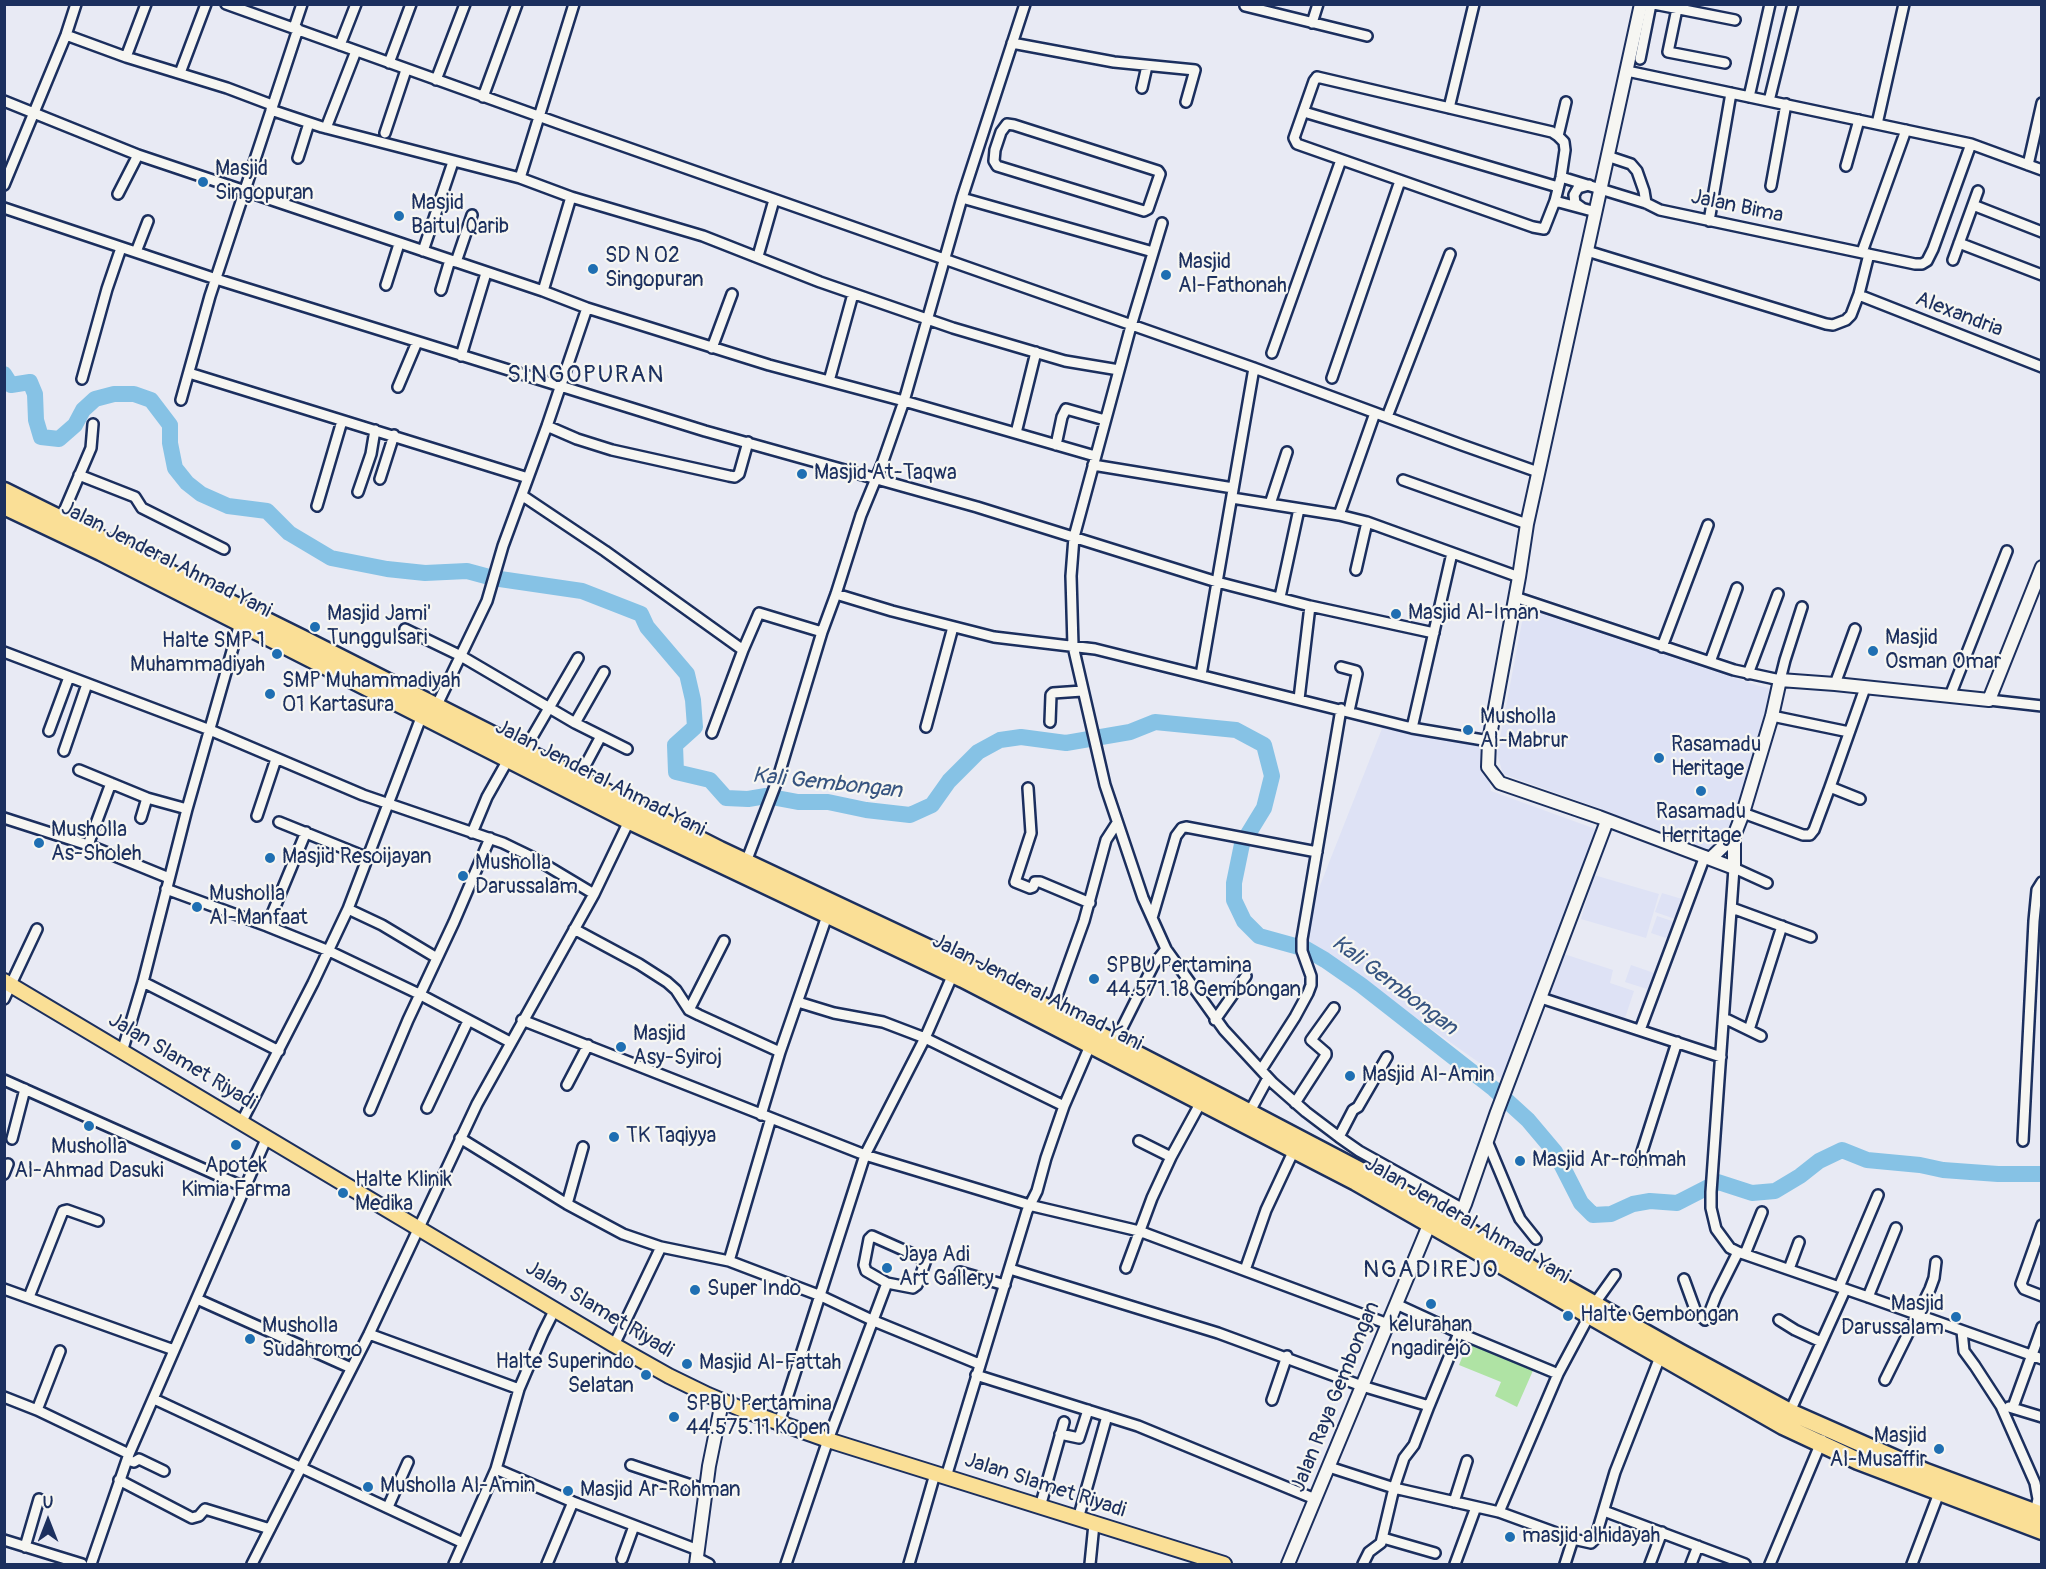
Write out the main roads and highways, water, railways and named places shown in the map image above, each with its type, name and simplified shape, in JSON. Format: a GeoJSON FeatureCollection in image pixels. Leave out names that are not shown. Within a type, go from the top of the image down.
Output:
{"type":"FeatureCollection","features":[{"type":"Feature","properties":{"kind":"highway","name":"Jalan Jenderal Ahmad Yani"},"geometry":{"type":"LineString","coordinates":[[4,491],[59,525],[240,622],[299,645]]}},
{"type":"Feature","properties":{"kind":"highway","name":"Jalan Jenderal Ahmad Yani"},"geometry":{"type":"LineString","coordinates":[[4,506],[59,525],[632,814],[830,909],[958,962],[1052,1010],[1093,1040]]}},
{"type":"Feature","properties":{"kind":"highway","name":"Jalan Jenderal Ahmad Yani"},"geometry":{"type":"LineString","coordinates":[[516,755],[578,779],[632,814],[746,862],[953,974],[1249,1113],[1433,1218]]}},
{"type":"Feature","properties":{"kind":"highway","name":"Jalan Jenderal Ahmad Yani"},"geometry":{"type":"LineString","coordinates":[[1111,1049],[1201,1102],[1356,1182],[1433,1218],[1456,1223],[1535,1270],[1660,1357],[1787,1419],[1827,1428],[1935,1475],[2038,1514]]}},
{"type":"Feature","properties":{"kind":"highway","name":"Jalan Jenderal Ahmad Yani"},"geometry":{"type":"LineString","coordinates":[[1592,1310],[1679,1352],[1787,1419],[1820,1444],[2042,1531]]}},
{"type":"Feature","properties":{"kind":"main road","name":"Jalan Slamet Riyadi"},"geometry":{"type":"LineString","coordinates":[[7,983],[420,1227],[614,1345],[722,1402],[828,1440],[1224,1564]]}},
{"type":"Feature","properties":{"kind":"waterway","name":"Kali Gembongan"},"geometry":{"type":"LineString","coordinates":[[4,374],[11,385],[30,382],[35,394],[36,420],[41,437],[59,439],[75,425],[83,410],[95,399],[114,394],[134,394],[151,400],[170,425],[170,443],[175,468],[187,483],[201,494],[228,506],[267,511],[289,533],[331,558],[387,569],[425,573],[467,571],[493,578],[582,591],[641,614],[647,627],[687,674],[693,700],[695,727],[675,745],[676,772],[710,780],[726,798],[748,799],[766,796],[798,802],[828,802],[866,810],[910,815],[932,805],[949,781],[978,752],[1000,740],[1021,737],[1066,743],[1130,732],[1155,722],[1236,730],[1264,745],[1272,776],[1264,808],[1242,844],[1234,883],[1234,900],[1244,921],[1259,936],[1306,949],[1325,960],[1361,985],[1494,1089],[1528,1120],[1555,1152],[1581,1203],[1593,1215],[1611,1214],[1633,1204],[1650,1201],[1677,1203],[1718,1182],[1752,1193],[1775,1191],[1819,1161],[1842,1150],[1867,1160],[1920,1165],[1943,1170],[2042,1174]]}},
{"type":"Feature","properties":{"kind":"place","name":"Masjid Singopuran"},"geometry":{"type":"Point","coordinates":[203,182]}},
{"type":"Feature","properties":{"kind":"place","name":"Masjid Baitul Qarib"},"geometry":{"type":"Point","coordinates":[399,216]}},
{"type":"Feature","properties":{"kind":"place","name":"SD N 02 Singopuran"},"geometry":{"type":"Point","coordinates":[593,269]}},
{"type":"Feature","properties":{"kind":"place","name":"Masjid Al-Fathonah"},"geometry":{"type":"Point","coordinates":[1166,275]}},
{"type":"Feature","properties":{"kind":"place","name":"Masjid At-Taqwa"},"geometry":{"type":"Point","coordinates":[802,474]}},
{"type":"Feature","properties":{"kind":"place","name":"Masjid Al-Iman"},"geometry":{"type":"Point","coordinates":[1396,614]}},
{"type":"Feature","properties":{"kind":"place","name":"Masjid Jami' Tunggulsari"},"geometry":{"type":"Point","coordinates":[315,627]}},
{"type":"Feature","properties":{"kind":"place","name":"Masjid Osman Omar"},"geometry":{"type":"Point","coordinates":[1873,651]}},
{"type":"Feature","properties":{"kind":"place","name":"Halte SMP 1 Muhammadiyah"},"geometry":{"type":"Point","coordinates":[277,654]}},
{"type":"Feature","properties":{"kind":"place","name":"SMP Muhammadiyah 01 Kartasura"},"geometry":{"type":"Point","coordinates":[270,694]}},
{"type":"Feature","properties":{"kind":"place","name":"Musholla Al-Mabrur"},"geometry":{"type":"Point","coordinates":[1468,730]}},
{"type":"Feature","properties":{"kind":"place","name":"Rasamadu Heritage"},"geometry":{"type":"Point","coordinates":[1659,758]}},
{"type":"Feature","properties":{"kind":"place","name":"Rasamadu Herritage"},"geometry":{"type":"Point","coordinates":[1701,791]}},
{"type":"Feature","properties":{"kind":"place","name":"Musholla As-Sholeh"},"geometry":{"type":"Point","coordinates":[39,843]}},
{"type":"Feature","properties":{"kind":"place","name":"Masjid Resoijayan"},"geometry":{"type":"Point","coordinates":[270,858]}},
{"type":"Feature","properties":{"kind":"place","name":"Musholla Darussalam"},"geometry":{"type":"Point","coordinates":[463,876]}},
{"type":"Feature","properties":{"kind":"place","name":"Musholla Al-Manfaat"},"geometry":{"type":"Point","coordinates":[197,907]}},
{"type":"Feature","properties":{"kind":"place","name":"SPBU Pertamina 44.571.18 Gembongan"},"geometry":{"type":"Point","coordinates":[1094,979]}},
{"type":"Feature","properties":{"kind":"place","name":"Masjid Asy-Syiroj"},"geometry":{"type":"Point","coordinates":[621,1047]}},
{"type":"Feature","properties":{"kind":"place","name":"Masjid Al-Amin"},"geometry":{"type":"Point","coordinates":[1350,1076]}},
{"type":"Feature","properties":{"kind":"place","name":"Musholla Al-Ahmad Dasuki"},"geometry":{"type":"Point","coordinates":[89,1126]}},
{"type":"Feature","properties":{"kind":"place","name":"TK Taqiyya"},"geometry":{"type":"Point","coordinates":[614,1137]}},
{"type":"Feature","properties":{"kind":"place","name":"Apotek Kimia Farma"},"geometry":{"type":"Point","coordinates":[236,1145]}},
{"type":"Feature","properties":{"kind":"place","name":"Masjid Ar-rohmah"},"geometry":{"type":"Point","coordinates":[1520,1161]}},
{"type":"Feature","properties":{"kind":"place","name":"Halte Klinik Medika"},"geometry":{"type":"Point","coordinates":[343,1193]}},
{"type":"Feature","properties":{"kind":"place","name":"Jaya Adi Art Gallery"},"geometry":{"type":"Point","coordinates":[887,1268]}},
{"type":"Feature","properties":{"kind":"place","name":"Super Indo"},"geometry":{"type":"Point","coordinates":[695,1290]}},
{"type":"Feature","properties":{"kind":"place","name":"kelurahan ngadirejo"},"geometry":{"type":"Point","coordinates":[1431,1304]}},
{"type":"Feature","properties":{"kind":"place","name":"Halte Gembongan"},"geometry":{"type":"Point","coordinates":[1568,1316]}},
{"type":"Feature","properties":{"kind":"place","name":"Masjid Darussalam"},"geometry":{"type":"Point","coordinates":[1956,1317]}},
{"type":"Feature","properties":{"kind":"place","name":"Musholla Sudahromo"},"geometry":{"type":"Point","coordinates":[250,1339]}},
{"type":"Feature","properties":{"kind":"place","name":"Masjid Al-Fattah"},"geometry":{"type":"Point","coordinates":[687,1364]}},
{"type":"Feature","properties":{"kind":"place","name":"Halte Superindo Selatan"},"geometry":{"type":"Point","coordinates":[646,1375]}},
{"type":"Feature","properties":{"kind":"place","name":"SPBU Pertamina 44.575.11 Kopen"},"geometry":{"type":"Point","coordinates":[674,1417]}},
{"type":"Feature","properties":{"kind":"place","name":"Masjid Al-Musaffir"},"geometry":{"type":"Point","coordinates":[1939,1449]}},
{"type":"Feature","properties":{"kind":"place","name":"Musholla Al-Amin"},"geometry":{"type":"Point","coordinates":[368,1487]}},
{"type":"Feature","properties":{"kind":"place","name":"Masjid Ar-Rohman"},"geometry":{"type":"Point","coordinates":[568,1491]}},
{"type":"Feature","properties":{"kind":"place","name":"masjid alhidayah"},"geometry":{"type":"Point","coordinates":[1510,1537]}},
{"type":"Feature","properties":{"kind":"district","name":"SINGOPURAN"},"geometry":{"type":"Point","coordinates":[586,376]}},
{"type":"Feature","properties":{"kind":"district","name":"NGADIREJO"},"geometry":{"type":"Point","coordinates":[1431,1271]}}]}
